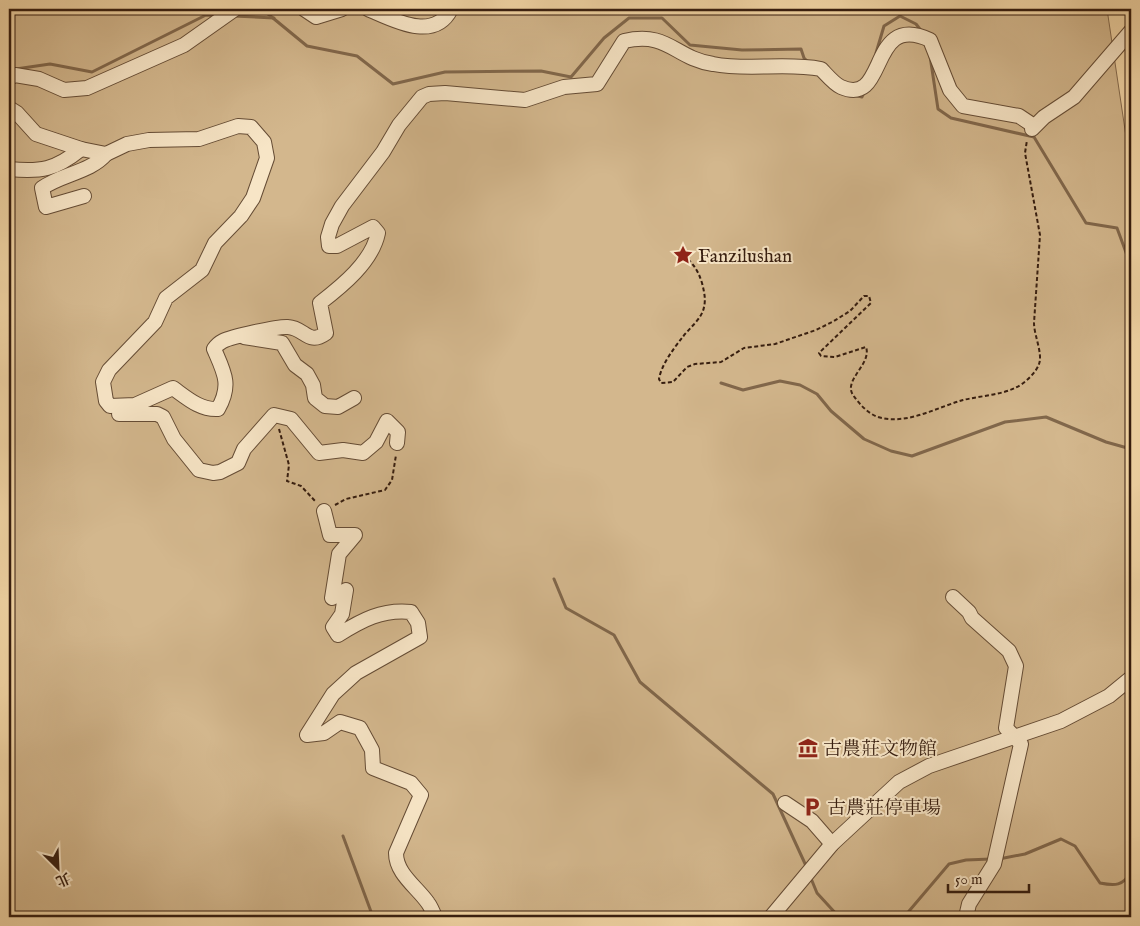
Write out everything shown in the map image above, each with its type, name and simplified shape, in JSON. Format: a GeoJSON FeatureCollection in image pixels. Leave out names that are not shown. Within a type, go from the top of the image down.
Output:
{"type":"FeatureCollection","features":[{"type":"Feature","properties":{"kind":"street"},"geometry":{"type":"LineString","coordinates":[[9,78],[15,75],[39,79],[64,90],[87,88],[184,45],[235,9]]}},
{"type":"Feature","properties":{"kind":"street"},"geometry":{"type":"LineString","coordinates":[[304,9],[316,17],[342,9]]}},
{"type":"Feature","properties":{"kind":"street"},"geometry":{"type":"LineString","coordinates":[[368,9],[412,27],[444,19],[451,9]]}},
{"type":"Feature","properties":{"kind":"street"},"geometry":{"type":"LineString","coordinates":[[110,406],[135,405],[173,388],[197,405],[209,410],[218,409],[224,399],[227,386],[224,372],[214,348],[223,341],[275,328],[297,329],[311,338],[319,338],[326,333],[320,303],[360,267],[376,244],[378,234],[374,227],[337,246],[329,246],[328,237],[332,224],[342,206],[383,152],[399,124],[422,97],[429,94],[445,93],[525,100],[564,87],[597,84],[624,41],[640,37],[671,44],[686,57],[713,64],[821,69],[840,87],[854,90],[874,77],[884,51],[892,42],[902,34],[916,34],[930,40],[950,90],[963,106],[1018,116],[1031,132],[1074,97],[1131,31]]}},
{"type":"Feature","properties":{"kind":"street"},"geometry":{"type":"LineString","coordinates":[[9,108],[17,113],[36,134],[81,149],[106,154]]}},
{"type":"Feature","properties":{"kind":"street"},"geometry":{"type":"LineString","coordinates":[[84,196],[46,207],[42,188],[56,179],[98,163],[106,154],[128,144],[150,140],[199,138],[238,126],[251,127],[264,142],[267,158],[253,198],[241,216],[216,243],[202,270],[166,298],[155,322],[109,370],[102,382],[106,401],[117,414],[157,414],[163,417],[174,439],[199,470],[212,473],[220,472],[238,462],[244,449],[274,415],[291,419],[319,453],[343,450],[363,453],[376,442],[387,421],[398,432],[397,443]]}},
{"type":"Feature","properties":{"kind":"street"},"geometry":{"type":"LineString","coordinates":[[9,169],[37,172],[67,160],[81,149]]}},
{"type":"Feature","properties":{"kind":"street"},"geometry":{"type":"LineString","coordinates":[[241,337],[282,343],[295,365],[307,374],[313,385],[315,398],[325,406],[338,407],[354,398]]}},
{"type":"Feature","properties":{"kind":"street"},"geometry":{"type":"LineString","coordinates":[[324,511],[330,535],[355,535],[339,554],[332,598],[346,590],[342,614],[333,627],[338,635],[377,613],[396,610],[411,612],[418,623],[420,637],[356,673],[333,694],[307,735],[324,733],[340,722],[360,728],[372,750],[373,768],[411,783],[421,795],[396,853],[396,860],[406,878],[429,903],[435,917]]}},
{"type":"Feature","properties":{"kind":"street"},"geometry":{"type":"LineString","coordinates":[[953,597],[969,612],[972,618],[1010,651],[1016,666],[1006,728],[1021,744],[996,858],[969,904],[966,917]]}},
{"type":"Feature","properties":{"kind":"street"},"geometry":{"type":"LineString","coordinates":[[771,917],[832,844],[899,782],[929,766],[1062,721],[1109,696],[1131,678]]}},
{"type":"Feature","properties":{"kind":"street"},"geometry":{"type":"LineString","coordinates":[[785,803],[812,822],[832,844]]}},
{"type":"Feature","properties":{"kind":"path"},"geometry":{"type":"LineString","coordinates":[[683,255],[694,264],[699,272],[705,296],[704,307],[702,315],[681,339],[660,372],[659,379],[661,383],[673,382],[687,367],[695,364],[721,362],[744,348],[775,344],[816,330],[850,311],[864,296],[870,296],[871,303],[820,353],[820,356],[835,357],[866,347],[867,355],[850,385],[851,393],[871,414],[887,419],[907,418],[962,400],[1013,389],[1022,384],[1034,372],[1039,364],[1040,356],[1034,336],[1034,323],[1040,235],[1025,153],[1031,132]]}},
{"type":"Feature","properties":{"kind":"path"},"geometry":{"type":"LineString","coordinates":[[274,415],[289,465],[287,481],[301,486],[324,511],[346,499],[385,490],[392,480],[397,443]]}},
{"type":"Feature","properties":{"kind":"shaded area"},"geometry":{"type":"Polygon","coordinates":[[[9,9],[1107,9],[1131,170],[1131,917],[9,917],[9,9]]]}},
{"type":"Feature","properties":{"kind":"waterway"},"geometry":{"type":"LineString","coordinates":[[262,9],[307,46],[357,56],[393,84],[445,72],[541,71],[571,77],[604,38],[629,18],[662,18],[690,45],[742,50],[801,49],[804,58],[809,63]]}},
{"type":"Feature","properties":{"kind":"waterway"},"geometry":{"type":"LineString","coordinates":[[9,70],[50,64],[92,72],[206,15],[217,16]]}},
{"type":"Feature","properties":{"kind":"waterway"},"geometry":{"type":"LineString","coordinates":[[233,16],[274,18]]}},
{"type":"Feature","properties":{"kind":"waterway"},"geometry":{"type":"LineString","coordinates":[[876,53],[884,26],[900,16],[916,24],[923,33]]}},
{"type":"Feature","properties":{"kind":"waterway"},"geometry":{"type":"LineString","coordinates":[[930,56],[938,109],[951,118],[1034,137],[1086,223],[1117,228],[1131,266]]}},
{"type":"Feature","properties":{"kind":"waterway"},"geometry":{"type":"LineString","coordinates":[[854,95],[862,97],[865,90]]}},
{"type":"Feature","properties":{"kind":"waterway"},"geometry":{"type":"LineString","coordinates":[[721,383],[743,390],[780,381],[800,385],[817,394],[831,411],[864,439],[891,451],[912,456],[1005,422],[1046,417],[1106,442],[1131,449]]}},
{"type":"Feature","properties":{"kind":"waterway"},"geometry":{"type":"LineString","coordinates":[[554,579],[566,608],[614,635],[640,682],[773,794],[807,868]]}},
{"type":"Feature","properties":{"kind":"waterway"},"geometry":{"type":"LineString","coordinates":[[343,836],[373,917]]}},
{"type":"Feature","properties":{"kind":"waterway"},"geometry":{"type":"LineString","coordinates":[[999,859],[1025,854],[1061,839],[1075,846],[1100,883],[1118,884],[1125,880],[1131,872]]}},
{"type":"Feature","properties":{"kind":"waterway"},"geometry":{"type":"LineString","coordinates":[[904,917],[949,864],[966,860],[991,859]]}},
{"type":"Feature","properties":{"kind":"waterway"},"geometry":{"type":"LineString","coordinates":[[810,876],[817,893],[839,917]]}},
{"type":"Feature","properties":{"kind":"place","name":"Fanzilushan"},"geometry":{"type":"Point","coordinates":[683,255]}},
{"type":"Feature","properties":{"kind":"place","name":"古農莊文物館"},"geometry":{"type":"Point","coordinates":[808,748]}},
{"type":"Feature","properties":{"kind":"place","name":"古農莊停車場"},"geometry":{"type":"Point","coordinates":[812,807]}}]}
